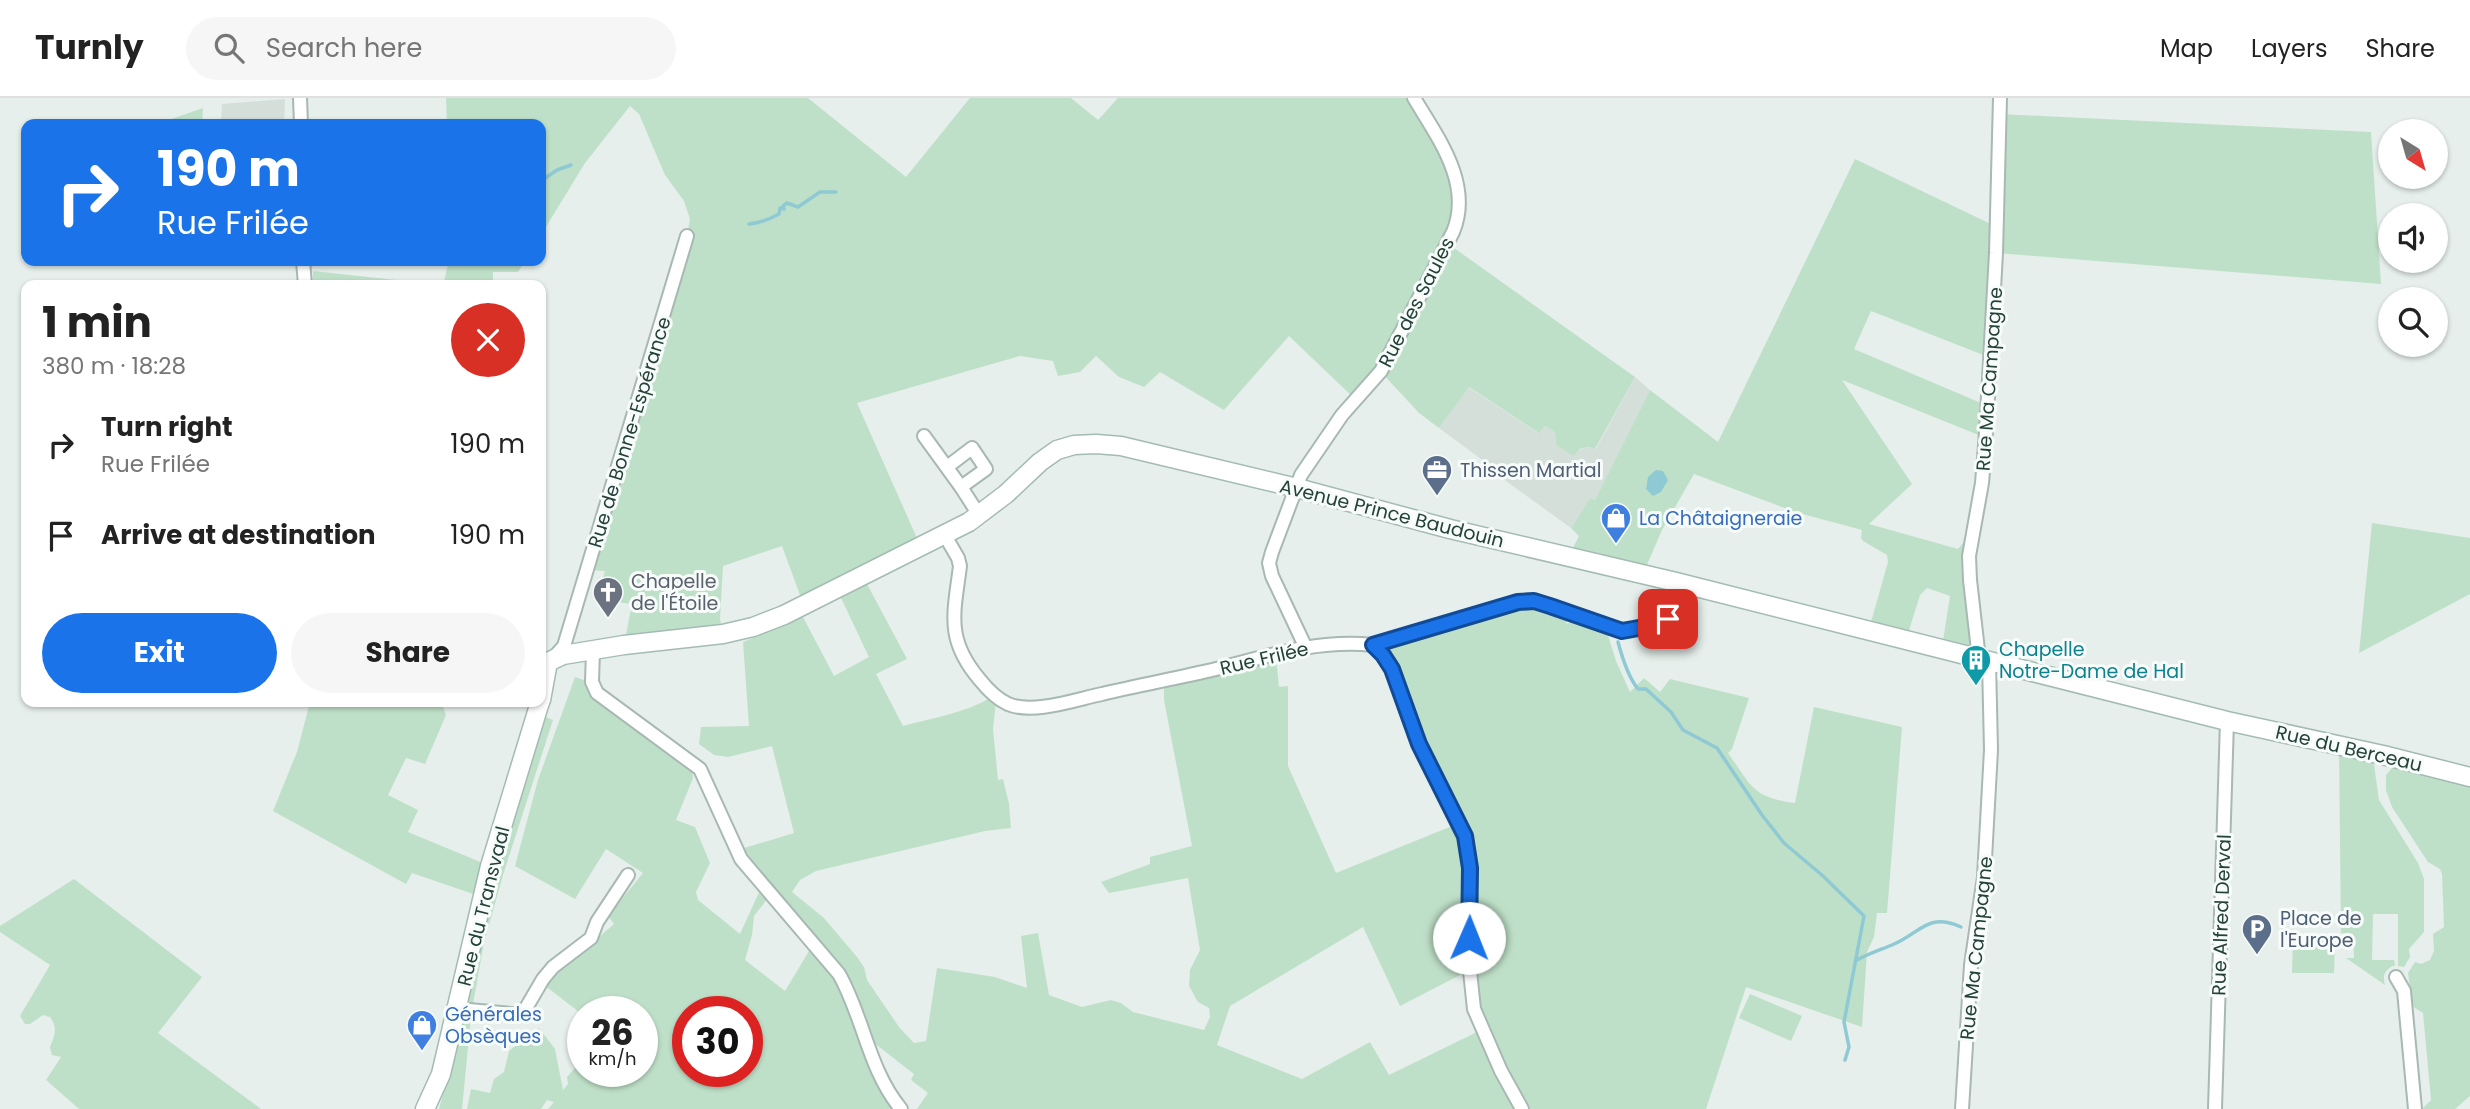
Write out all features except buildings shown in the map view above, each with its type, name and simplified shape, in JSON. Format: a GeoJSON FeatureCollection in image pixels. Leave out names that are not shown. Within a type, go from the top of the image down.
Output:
{"type":"FeatureCollection","features":[{"type":"Feature","properties":{"kind":"street"},"geometry":{"type":"LineString","coordinates":[[300,98],[301,119]]}},
{"type":"Feature","properties":{"kind":"street","name":"Rue des Saules"},"geometry":{"type":"LineString","coordinates":[[1305,646],[1272,576],[1269,563],[1301,475],[1342,415],[1381,371],[1457,222],[1460,202],[1453,169],[1414,98]]}},
{"type":"Feature","properties":{"kind":"street","name":"Rue Ma Campagne"},"geometry":{"type":"LineString","coordinates":[[1962,1109],[1971,965],[1984,877],[1991,750],[1984,660],[1970,580],[1969,556],[1982,483],[1990,382],[2000,98]]}},
{"type":"Feature","properties":{"kind":"street","name":"Rue de Bonne-Espérance"},"geometry":{"type":"LineString","coordinates":[[546,659],[564,646],[688,236]]}},
{"type":"Feature","properties":{"kind":"street"},"geometry":{"type":"LineString","coordinates":[[924,436],[979,515]]}},
{"type":"Feature","properties":{"kind":"street","name":"Avenue Prince Baudouin"},"geometry":{"type":"LineString","coordinates":[[546,659],[624,645],[723,634],[753,627],[784,615],[979,515],[1050,454],[1074,445],[1096,444],[1121,446],[1297,488],[1450,529],[1676,582],[2227,721]]}},
{"type":"Feature","properties":{"kind":"street"},"geometry":{"type":"LineString","coordinates":[[947,467],[972,448],[986,469],[961,487]]}},
{"type":"Feature","properties":{"kind":"street","name":"Rue Frilée"},"geometry":{"type":"LineString","coordinates":[[944,534],[960,566],[953,618],[957,642],[976,676],[989,690],[1008,704],[1017,707],[1043,707],[1195,674],[1305,646],[1373,645],[1518,602],[1534,601],[1622,631],[1645,628],[1666,623],[1676,582]]}},
{"type":"Feature","properties":{"kind":"street"},"geometry":{"type":"LineString","coordinates":[[1373,645],[1392,669],[1419,744],[1465,836],[1470,868],[1469,962],[1473,1002],[1488,1043],[1522,1109]]}},
{"type":"Feature","properties":{"kind":"street"},"geometry":{"type":"LineString","coordinates":[[593,651],[592,682],[597,693],[700,769],[741,859],[839,974],[854,1003],[871,1059],[901,1109]]}},
{"type":"Feature","properties":{"kind":"street","name":"Rue du Transvaal"},"geometry":{"type":"LineString","coordinates":[[425,1109],[437,1086],[458,1009],[490,866],[539,707]]}},
{"type":"Feature","properties":{"kind":"street","name":"Rue du Berceau"},"geometry":{"type":"LineString","coordinates":[[2227,721],[2470,777]]}},
{"type":"Feature","properties":{"kind":"street","name":"Rue Alfred Derval"},"geometry":{"type":"LineString","coordinates":[[2215,1109],[2227,721]]}},
{"type":"Feature","properties":{"kind":"street"},"geometry":{"type":"LineString","coordinates":[[458,1009],[522,1015],[553,967],[591,938],[597,922],[628,875]]}},
{"type":"Feature","properties":{"kind":"street"},"geometry":{"type":"LineString","coordinates":[[2396,977],[2404,991],[2415,1109]]}},
{"type":"Feature","properties":{"kind":"street"},"geometry":{"type":"LineString","coordinates":[[431,1109],[437,1086]]}},
{"type":"Feature","properties":{"kind":"shaded area"},"geometry":{"type":"Polygon","coordinates":[[[285,99],[284,119],[221,119],[222,104],[285,99]]]}},
{"type":"Feature","properties":{"kind":"shaded area"},"geometry":{"type":"Polygon","coordinates":[[[1635,377],[1650,390],[1595,500],[1590,498],[1571,528],[1439,428],[1468,387],[1538,433],[1545,426],[1555,432],[1556,445],[1578,450],[1589,447],[1596,449],[1635,377]]]}},
{"type":"Feature","properties":{"kind":"green space"},"geometry":{"type":"Polygon","coordinates":[[[446,98],[808,98],[906,177],[970,98],[1071,98],[1098,120],[1118,98],[1414,98],[1458,186],[1447,243],[1635,377],[1595,449],[1579,449],[1574,456],[1556,445],[1555,432],[1545,426],[1539,433],[1469,387],[1439,428],[1419,413],[1381,372],[1355,399],[1289,336],[1224,410],[1160,372],[1144,387],[1119,377],[1096,356],[1080,372],[1058,376],[1053,361],[1020,356],[857,403],[920,545],[804,606],[782,546],[723,566],[720,619],[723,634],[624,645],[632,604],[597,599],[605,571],[587,570],[687,236],[690,219],[684,201],[665,175],[639,114],[630,106],[585,163],[546,227],[546,119],[447,119],[446,98]]]}},
{"type":"Feature","properties":{"kind":"green space"},"geometry":{"type":"Polygon","coordinates":[[[203,108],[202,119],[171,119],[203,108]]]}},
{"type":"Feature","properties":{"kind":"green space"},"geometry":{"type":"Polygon","coordinates":[[[1999,114],[2371,132],[2378,273],[2380,273],[2381,284],[1997,253],[1991,358],[1871,311],[1854,349],[1988,406],[1986,438],[1842,380],[1912,484],[1869,524],[1958,549],[1972,532],[1979,659],[1943,641],[1950,596],[1927,588],[1920,595],[1906,640],[1871,622],[1888,562],[1887,555],[1863,541],[1862,530],[1795,512],[1694,474],[1662,530],[1643,574],[1569,556],[1579,536],[1571,528],[1590,498],[1595,500],[1650,390],[1718,442],[1855,159],[1997,227],[1999,114]]]}},
{"type":"Feature","properties":{"kind":"green space"},"geometry":{"type":"Polygon","coordinates":[[[448,266],[522,266],[518,272],[493,272],[493,280],[444,280],[448,266]]]}},
{"type":"Feature","properties":{"kind":"green space"},"geometry":{"type":"Polygon","coordinates":[[[313,271],[396,280],[313,280],[313,271]]]}},
{"type":"Feature","properties":{"kind":"green space"},"geometry":{"type":"Polygon","coordinates":[[[2372,523],[2470,538],[2470,594],[2359,653],[2372,523]]]}},
{"type":"Feature","properties":{"kind":"green space"},"geometry":{"type":"Polygon","coordinates":[[[867,584],[907,659],[876,674],[903,726],[960,711],[992,697],[996,701],[993,729],[998,780],[1003,779],[1009,804],[1011,828],[985,831],[816,871],[800,880],[792,892],[824,918],[857,957],[864,967],[867,980],[899,1027],[914,1043],[926,1041],[937,968],[995,977],[1027,988],[1021,936],[1038,933],[1049,995],[1082,1007],[1111,1000],[1121,1003],[1133,1012],[1204,1030],[1210,1017],[1209,1008],[1198,1002],[1189,986],[1190,970],[1200,950],[1188,878],[1109,893],[1101,882],[1150,864],[1150,857],[1192,846],[1164,700],[1164,685],[1276,658],[1279,687],[1288,686],[1288,766],[1336,873],[1457,824],[1464,841],[1467,974],[1460,975],[1400,1006],[1363,927],[1230,1006],[1217,1045],[1302,1079],[1370,1042],[1389,1075],[1479,1031],[1518,1109],[917,1109],[928,1093],[911,1080],[914,1074],[869,1039],[865,1013],[847,979],[764,882],[741,849],[794,833],[772,746],[728,757],[714,755],[699,744],[701,727],[749,726],[743,642],[803,617],[834,676],[869,657],[841,598],[867,584]]]}},
{"type":"Feature","properties":{"kind":"green space"},"geometry":{"type":"Polygon","coordinates":[[[1536,607],[1568,618],[1566,624],[1575,620],[1607,632],[1630,692],[1644,678],[1660,692],[1670,679],[1749,698],[1732,749],[1728,753],[1748,782],[1769,797],[1795,803],[1814,707],[1902,727],[1887,913],[1877,913],[1874,937],[1867,952],[1862,1027],[1746,987],[1706,1109],[1525,1109],[1477,1007],[1472,974],[1472,844],[1455,797],[1428,747],[1389,646],[1514,608],[1536,607]]]}},
{"type":"Feature","properties":{"kind":"green space"},"geometry":{"type":"Polygon","coordinates":[[[575,677],[589,682],[692,770],[693,778],[676,820],[695,827],[710,863],[696,892],[698,900],[740,934],[761,888],[768,898],[754,916],[745,960],[785,991],[812,946],[841,989],[877,1083],[895,1109],[548,1109],[554,1102],[547,1100],[541,1109],[467,1109],[471,1089],[490,1093],[494,1079],[504,1072],[509,1051],[520,1042],[524,1043],[539,1028],[555,1049],[563,1090],[567,1085],[658,1087],[658,996],[567,996],[567,1003],[544,985],[614,924],[608,916],[643,873],[606,849],[575,899],[515,866],[538,780],[575,677]]]}},
{"type":"Feature","properties":{"kind":"green space"},"geometry":{"type":"Polygon","coordinates":[[[309,707],[443,707],[446,715],[425,764],[406,758],[388,795],[418,810],[408,832],[490,866],[482,897],[412,873],[406,884],[273,811],[297,752],[309,707]]]}},
{"type":"Feature","properties":{"kind":"green space"},"geometry":{"type":"Polygon","coordinates":[[[546,717],[553,720],[503,875],[484,943],[473,1004],[468,1002],[468,998],[500,863],[546,717]]]}},
{"type":"Feature","properties":{"kind":"green space"},"geometry":{"type":"Polygon","coordinates":[[[2339,749],[2370,757],[2374,765],[2379,800],[2418,863],[2424,879],[2424,932],[2409,949],[2410,957],[2404,967],[2398,966],[2398,914],[2373,914],[2372,960],[2394,960],[2395,965],[2385,973],[2385,985],[2346,958],[2354,958],[2353,934],[2341,933],[2339,749]]]}},
{"type":"Feature","properties":{"kind":"green space"},"geometry":{"type":"Polygon","coordinates":[[[2397,762],[2470,785],[2470,1096],[2455,1109],[2422,1109],[2431,1100],[2423,1013],[2412,1006],[2408,973],[2415,962],[2421,964],[2430,960],[2434,951],[2433,934],[2444,927],[2442,874],[2440,869],[2428,862],[2392,807],[2386,790],[2386,775],[2397,762]]]}},
{"type":"Feature","properties":{"kind":"green space"},"geometry":{"type":"Polygon","coordinates":[[[74,879],[202,977],[158,1033],[261,1109],[79,1109],[46,1080],[61,1057],[52,1055],[50,1047],[54,1025],[50,1017],[43,1015],[30,1024],[25,1024],[20,1016],[50,965],[0,932],[0,926],[74,879]]]}},
{"type":"Feature","properties":{"kind":"green space"},"geometry":{"type":"Polygon","coordinates":[[[2293,938],[2335,939],[2334,973],[2292,973],[2293,938]]]}},
{"type":"Feature","properties":{"kind":"green space"},"geometry":{"type":"Polygon","coordinates":[[[1750,994],[1802,1016],[1791,1041],[1739,1018],[1750,994]]]}},
{"type":"Feature","properties":{"kind":"green space"},"geometry":{"type":"Polygon","coordinates":[[[464,1016],[471,1016],[462,1109],[439,1109],[464,1016]]]}},
{"type":"Feature","properties":{"kind":"water"},"geometry":{"type":"Polygon","coordinates":[[[1656,470],[1663,471],[1668,480],[1661,492],[1653,496],[1646,489],[1648,477],[1656,470]]]}},
{"type":"Feature","properties":{"kind":"waterway"},"geometry":{"type":"LineString","coordinates":[[546,178],[571,165]]}},
{"type":"Feature","properties":{"kind":"waterway"},"geometry":{"type":"LineString","coordinates":[[749,224],[779,214],[780,208],[784,209],[783,206],[787,203],[798,207],[820,192],[836,192]]}},
{"type":"Feature","properties":{"kind":"waterway"},"geometry":{"type":"LineString","coordinates":[[1618,642],[1638,689],[1646,689],[1671,712],[1683,730],[1717,748],[1784,843],[1864,916],[1844,1022],[1849,1047],[1845,1060]]}},
{"type":"Feature","properties":{"kind":"waterway"},"geometry":{"type":"LineString","coordinates":[[1857,960],[1932,923],[1949,923],[1961,927]]}},
{"type":"Feature","properties":{"kind":"place","name":"Thissen Martial"},"geometry":{"type":"Point","coordinates":[1437,497]}},
{"type":"Feature","properties":{"kind":"place","name":"La Châtaigneraie"},"geometry":{"type":"Point","coordinates":[1616,545]}},
{"type":"Feature","properties":{"kind":"place","name":"Chapelle de l'Étoile"},"geometry":{"type":"Point","coordinates":[608,619]}},
{"type":"Feature","properties":{"kind":"place","name":"Chapelle Notre-Dame de Hal"},"geometry":{"type":"Point","coordinates":[1976,687]}},
{"type":"Feature","properties":{"kind":"place","name":"Place de l'Europe"},"geometry":{"type":"Point","coordinates":[2257,956]}},
{"type":"Feature","properties":{"kind":"place","name":"Générales Obsèques"},"geometry":{"type":"Point","coordinates":[422,1052]}},
{"type":"Feature","properties":{"kind":"route"},"geometry":{"type":"LineString","coordinates":[[1469,938],[1470,868],[1463,829],[1419,744],[1392,669],[1373,645],[1518,602],[1534,601],[1622,631],[1666,623],[1668,619]]}}]}
